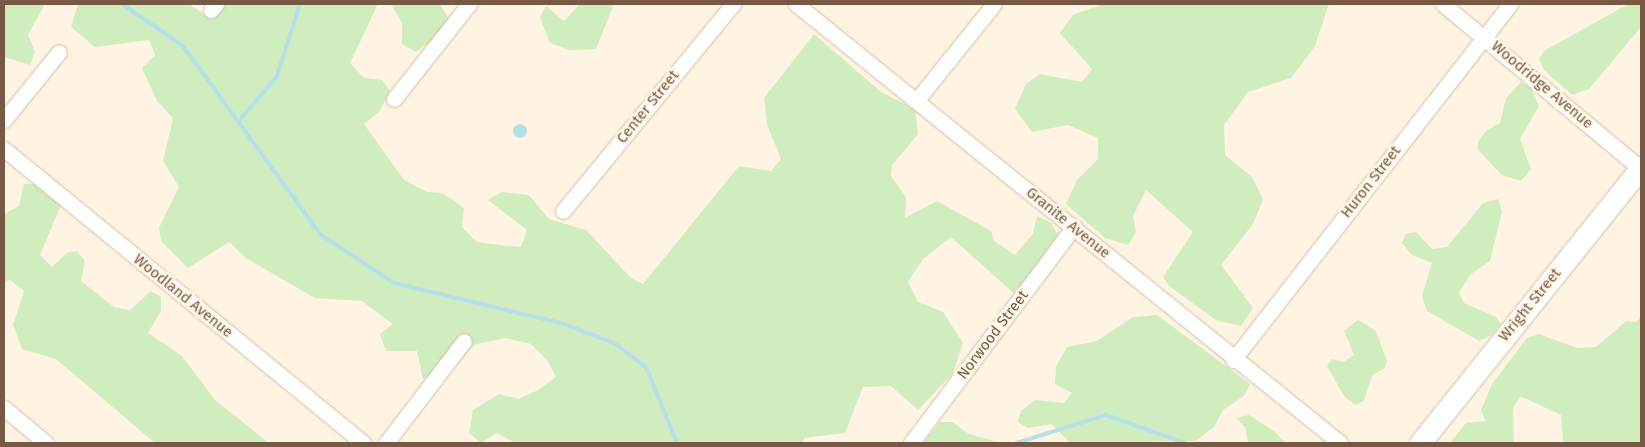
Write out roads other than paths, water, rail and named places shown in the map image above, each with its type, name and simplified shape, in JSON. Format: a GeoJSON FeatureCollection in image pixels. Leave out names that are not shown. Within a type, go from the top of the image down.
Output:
{"type":"FeatureCollection","features":[{"type":"Feature","properties":{"kind":"main road","name":"Wright Street"},"geometry":{"type":"LineString","coordinates":[[1420,443],[1641,167]]}},
{"type":"Feature","properties":{"kind":"street"},"geometry":{"type":"LineString","coordinates":[[394,99],[469,4]]}},
{"type":"Feature","properties":{"kind":"street","name":"Center Street"},"geometry":{"type":"LineString","coordinates":[[563,211],[733,4]]}},
{"type":"Feature","properties":{"kind":"street","name":"Granite Avenue"},"geometry":{"type":"LineString","coordinates":[[796,4],[914,96],[916,101],[1074,227],[1233,360],[1340,443]]}},
{"type":"Feature","properties":{"kind":"street"},"geometry":{"type":"LineString","coordinates":[[916,101],[994,4]]}},
{"type":"Feature","properties":{"kind":"street","name":"Woodridge Avenue"},"geometry":{"type":"LineString","coordinates":[[1443,4],[1641,167]]}},
{"type":"Feature","properties":{"kind":"street","name":"Huron Street"},"geometry":{"type":"LineString","coordinates":[[1233,360],[1483,36],[1510,4]]}},
{"type":"Feature","properties":{"kind":"street"},"geometry":{"type":"LineString","coordinates":[[4,120],[59,52]]}},
{"type":"Feature","properties":{"kind":"street","name":"Woodland Avenue"},"geometry":{"type":"LineString","coordinates":[[4,149],[363,443]]}},
{"type":"Feature","properties":{"kind":"street","name":"Norwood Street"},"geometry":{"type":"LineString","coordinates":[[911,443],[1074,227]]}},
{"type":"Feature","properties":{"kind":"street"},"geometry":{"type":"LineString","coordinates":[[386,443],[464,341]]}},
{"type":"Feature","properties":{"kind":"street"},"geometry":{"type":"LineString","coordinates":[[4,408],[46,443]]}},
{"type":"Feature","properties":{"kind":"water"},"geometry":{"type":"Polygon","coordinates":[[[517,124],[523,124],[527,131],[523,138],[517,138],[513,134],[513,128],[517,124]]]}},
{"type":"Feature","properties":{"kind":"waterway"},"geometry":{"type":"LineString","coordinates":[[122,4],[183,46],[320,234],[394,283],[561,323],[614,343],[646,367],[677,443]]}},
{"type":"Feature","properties":{"kind":"waterway"},"geometry":{"type":"LineString","coordinates":[[240,120],[277,76],[300,4]]}},
{"type":"Feature","properties":{"kind":"waterway"},"geometry":{"type":"LineString","coordinates":[[1016,443],[1106,415],[1185,443]]}}]}
